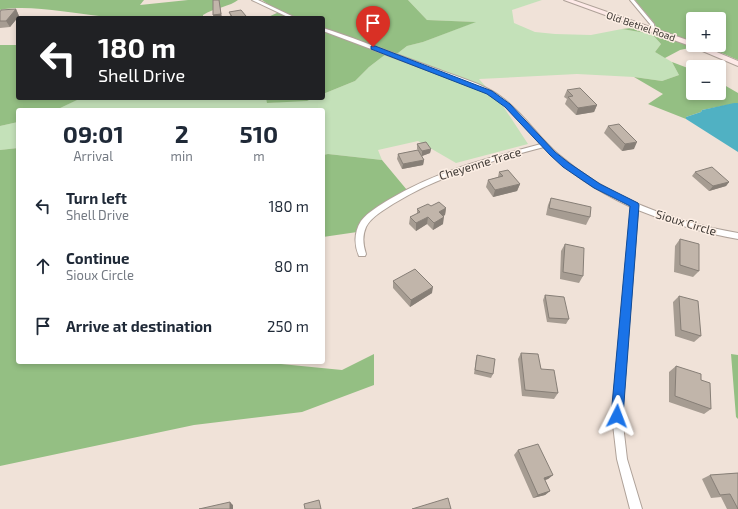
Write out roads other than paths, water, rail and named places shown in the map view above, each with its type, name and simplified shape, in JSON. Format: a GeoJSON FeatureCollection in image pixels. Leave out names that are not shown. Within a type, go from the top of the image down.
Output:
{"type":"FeatureCollection","features":[{"type":"Feature","properties":{"kind":"street"},"geometry":{"type":"LineString","coordinates":[[254,0],[290,16]]}},
{"type":"Feature","properties":{"kind":"street","name":"Old Bethel Road"},"geometry":{"type":"LineString","coordinates":[[567,0],[686,42]]}},
{"type":"Feature","properties":{"kind":"street"},"geometry":{"type":"LineString","coordinates":[[632,0],[652,24],[653,29]]}},
{"type":"Feature","properties":{"kind":"street"},"geometry":{"type":"LineString","coordinates":[[325,30],[490,92],[508,105],[545,145]]}},
{"type":"Feature","properties":{"kind":"street","name":"Old Bethel Road"},"geometry":{"type":"LineString","coordinates":[[710,52],[738,64]]}},
{"type":"Feature","properties":{"kind":"street","name":"Sioux Circle"},"geometry":{"type":"LineString","coordinates":[[545,145],[578,174],[612,194],[635,205],[682,224],[738,236]]}},
{"type":"Feature","properties":{"kind":"street","name":"Cheyenne Trace"},"geometry":{"type":"LineString","coordinates":[[362,254],[359,238],[364,224],[375,213],[399,197],[436,177],[460,168],[545,145]]}},
{"type":"Feature","properties":{"kind":"street"},"geometry":{"type":"LineString","coordinates":[[635,205],[617,416],[622,458],[636,509]]}},
{"type":"Feature","properties":{"kind":"water"},"geometry":{"type":"Polygon","coordinates":[[[738,103],[738,152],[686,119],[686,117],[701,112],[702,110],[738,103]]]}}]}
